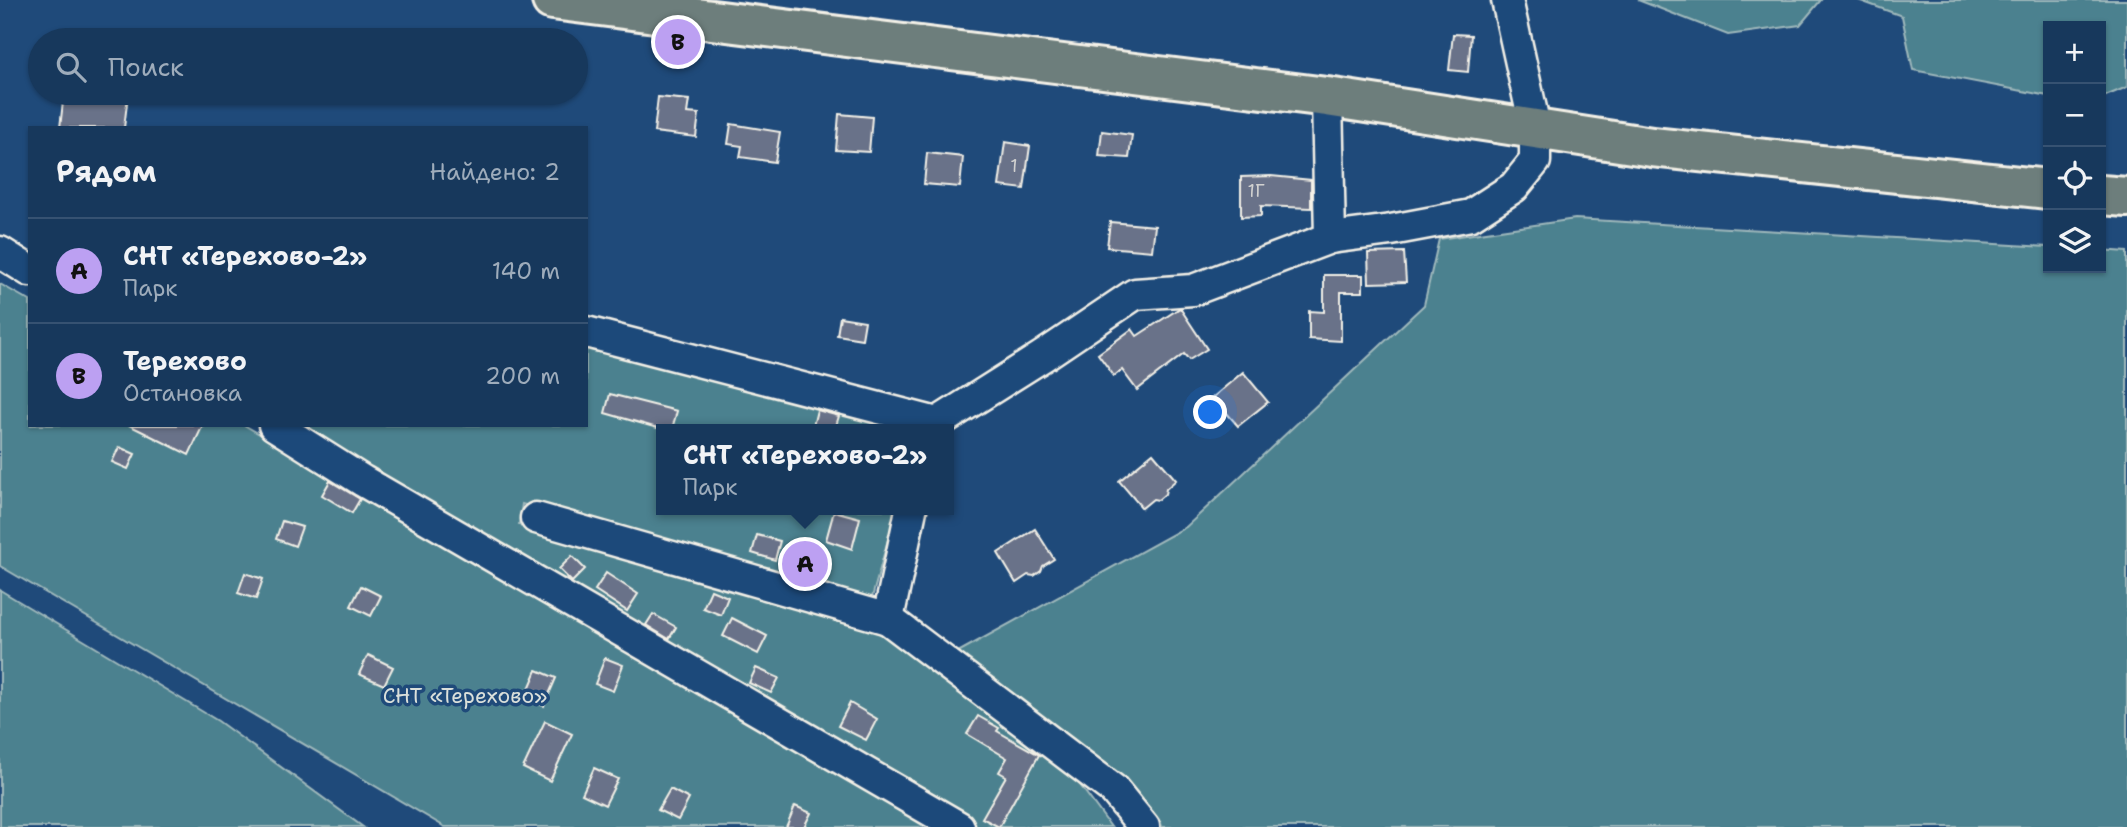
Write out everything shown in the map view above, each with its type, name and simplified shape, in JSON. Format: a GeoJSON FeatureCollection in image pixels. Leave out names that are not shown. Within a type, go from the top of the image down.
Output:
{"type":"FeatureCollection","features":[{"type":"Feature","properties":{"kind":"main road"},"geometry":{"type":"LineString","coordinates":[[552,0],[1327,97],[1652,147],[2043,188]]}},
{"type":"Feature","properties":{"kind":"main road"},"geometry":{"type":"LineString","coordinates":[[2106,195],[2127,197]]}},
{"type":"Feature","properties":{"kind":"street"},"geometry":{"type":"LineString","coordinates":[[938,424],[1135,294],[1193,290],[1330,238],[1471,215],[1514,187],[1535,161],[1535,127],[1507,0]]}},
{"type":"Feature","properties":{"kind":"street"},"geometry":{"type":"LineString","coordinates":[[1327,97],[1330,238]]}},
{"type":"Feature","properties":{"kind":"street"},"geometry":{"type":"LineString","coordinates":[[0,252],[28,270]]}},
{"type":"Feature","properties":{"kind":"street"},"geometry":{"type":"LineString","coordinates":[[588,333],[928,424]]}},
{"type":"Feature","properties":{"kind":"street"},"geometry":{"type":"LineString","coordinates":[[277,427],[363,481],[959,827]]}},
{"type":"Feature","properties":{"kind":"street"},"geometry":{"type":"LineString","coordinates":[[888,619],[910,515]]}},
{"type":"Feature","properties":{"kind":"street"},"geometry":{"type":"LineString","coordinates":[[537,518],[888,619],[1114,790],[1144,827]]}},
{"type":"Feature","properties":{"kind":"green space"},"geometry":{"type":"Polygon","coordinates":[[[1638,0],[1821,0],[1800,25],[1728,35],[1638,0]]]}},
{"type":"Feature","properties":{"kind":"green space"},"geometry":{"type":"Polygon","coordinates":[[[1858,0],[2127,0],[2127,87],[2106,96],[2106,21],[2043,21],[2043,95],[1913,70],[1902,16],[1858,0]]]}},
{"type":"Feature","properties":{"kind":"green space"},"geometry":{"type":"Polygon","coordinates":[[[1575,219],[2043,247],[2043,273],[2106,273],[2106,250],[2127,252],[2127,827],[1162,827],[1129,784],[958,652],[1186,527],[1424,305],[1439,239],[1575,219]]]}},
{"type":"Feature","properties":{"kind":"green space","name":"СНТ «Терехово»"},"geometry":{"type":"Polygon","coordinates":[[[0,284],[28,300],[28,427],[247,427],[934,827],[445,827],[0,566],[0,284]]]}},
{"type":"Feature","properties":{"kind":"green space"},"geometry":{"type":"Polygon","coordinates":[[[588,343],[899,424],[656,424],[656,515],[895,515],[870,605],[522,504],[519,524],[836,612],[898,635],[1074,777],[1111,827],[971,827],[297,427],[588,427],[588,343]]]}},
{"type":"Feature","properties":{"kind":"green space"},"geometry":{"type":"Polygon","coordinates":[[[0,590],[218,721],[363,827],[0,827],[0,590]]]}},
{"type":"Feature","properties":{"kind":"building"},"geometry":{"type":"Polygon","coordinates":[[[1453,34],[1471,35],[1468,72],[1449,70],[1453,34]]]}},
{"type":"Feature","properties":{"kind":"building"},"geometry":{"type":"Polygon","coordinates":[[[658,97],[689,100],[687,113],[699,114],[696,137],[654,132],[658,97]]]}},
{"type":"Feature","properties":{"kind":"building"},"geometry":{"type":"Polygon","coordinates":[[[63,105],[127,105],[124,126],[60,126],[63,105]]]}},
{"type":"Feature","properties":{"kind":"building"},"geometry":{"type":"Polygon","coordinates":[[[839,114],[872,117],[869,152],[836,150],[839,114]]]}},
{"type":"Feature","properties":{"kind":"building"},"geometry":{"type":"Polygon","coordinates":[[[731,124],[780,132],[775,162],[740,157],[742,146],[728,144],[731,124]]]}},
{"type":"Feature","properties":{"kind":"building"},"geometry":{"type":"Polygon","coordinates":[[[1102,131],[1132,135],[1129,158],[1099,156],[1102,131]]]}},
{"type":"Feature","properties":{"kind":"building"},"geometry":{"type":"Polygon","coordinates":[[[1005,142],[1030,146],[1024,189],[999,186],[1005,142]]]}},
{"type":"Feature","properties":{"kind":"building"},"geometry":{"type":"Polygon","coordinates":[[[927,153],[963,157],[960,187],[924,184],[927,153]]]}},
{"type":"Feature","properties":{"kind":"building"},"geometry":{"type":"Polygon","coordinates":[[[1271,176],[1311,180],[1311,208],[1261,206],[1261,216],[1241,217],[1241,177],[1271,176]]]}},
{"type":"Feature","properties":{"kind":"building"},"geometry":{"type":"Polygon","coordinates":[[[1110,222],[1155,226],[1152,251],[1107,247],[1110,222]]]}},
{"type":"Feature","properties":{"kind":"building"},"geometry":{"type":"Polygon","coordinates":[[[1404,252],[1406,282],[1369,283],[1368,253],[1404,252]]]}},
{"type":"Feature","properties":{"kind":"building"},"geometry":{"type":"Polygon","coordinates":[[[1324,275],[1363,275],[1363,292],[1341,292],[1341,341],[1309,339],[1309,311],[1324,312],[1324,275]]]}},
{"type":"Feature","properties":{"kind":"building"},"geometry":{"type":"Polygon","coordinates":[[[1180,308],[1207,349],[1189,360],[1184,354],[1137,390],[1122,370],[1114,376],[1098,354],[1132,329],[1137,336],[1180,308]]]}},
{"type":"Feature","properties":{"kind":"building"},"geometry":{"type":"Polygon","coordinates":[[[840,317],[865,321],[862,339],[837,335],[840,317]]]}},
{"type":"Feature","properties":{"kind":"building"},"geometry":{"type":"Polygon","coordinates":[[[1243,372],[1268,402],[1238,426],[1213,397],[1243,372]]]}},
{"type":"Feature","properties":{"kind":"building"},"geometry":{"type":"Polygon","coordinates":[[[610,394],[677,411],[673,424],[656,424],[656,428],[605,413],[610,394]]]}},
{"type":"Feature","properties":{"kind":"building"},"geometry":{"type":"Polygon","coordinates":[[[817,410],[839,416],[837,424],[814,424],[817,410]]]}},
{"type":"Feature","properties":{"kind":"building"},"geometry":{"type":"Polygon","coordinates":[[[133,427],[202,427],[189,455],[133,427]]]}},
{"type":"Feature","properties":{"kind":"building"},"geometry":{"type":"Polygon","coordinates":[[[119,447],[135,454],[128,469],[112,462],[119,447]]]}},
{"type":"Feature","properties":{"kind":"building"},"geometry":{"type":"Polygon","coordinates":[[[1153,453],[1176,480],[1158,500],[1153,499],[1142,508],[1119,481],[1153,453]]]}},
{"type":"Feature","properties":{"kind":"building"},"geometry":{"type":"Polygon","coordinates":[[[330,481],[360,499],[352,513],[322,495],[330,481]]]}},
{"type":"Feature","properties":{"kind":"building"},"geometry":{"type":"Polygon","coordinates":[[[833,515],[860,518],[852,549],[826,540],[833,515]]]}},
{"type":"Feature","properties":{"kind":"building"},"geometry":{"type":"Polygon","coordinates":[[[282,521],[302,527],[295,546],[276,539],[282,521]]]}},
{"type":"Feature","properties":{"kind":"building"},"geometry":{"type":"Polygon","coordinates":[[[1035,529],[1054,559],[1034,576],[1028,575],[1016,583],[998,553],[1035,529]]]}},
{"type":"Feature","properties":{"kind":"building"},"geometry":{"type":"Polygon","coordinates":[[[757,535],[780,541],[775,560],[752,553],[757,535]]]}},
{"type":"Feature","properties":{"kind":"building"},"geometry":{"type":"Polygon","coordinates":[[[572,556],[585,569],[572,582],[559,569],[572,556]]]}},
{"type":"Feature","properties":{"kind":"building"},"geometry":{"type":"Polygon","coordinates":[[[245,573],[263,579],[256,599],[238,593],[245,573]]]}},
{"type":"Feature","properties":{"kind":"building"},"geometry":{"type":"Polygon","coordinates":[[[606,573],[638,594],[627,611],[595,590],[606,573]]]}},
{"type":"Feature","properties":{"kind":"building"},"geometry":{"type":"Polygon","coordinates":[[[361,586],[381,596],[371,616],[351,606],[361,586]]]}},
{"type":"Feature","properties":{"kind":"building"},"geometry":{"type":"Polygon","coordinates":[[[711,590],[728,597],[721,615],[703,608],[711,590]]]}},
{"type":"Feature","properties":{"kind":"building"},"geometry":{"type":"Polygon","coordinates":[[[653,614],[676,627],[669,639],[646,625],[653,614]]]}},
{"type":"Feature","properties":{"kind":"building"},"geometry":{"type":"Polygon","coordinates":[[[732,618],[767,636],[758,654],[723,636],[732,618]]]}},
{"type":"Feature","properties":{"kind":"building"},"geometry":{"type":"Polygon","coordinates":[[[368,655],[393,667],[384,685],[359,674],[368,655]]]}},
{"type":"Feature","properties":{"kind":"building"},"geometry":{"type":"Polygon","coordinates":[[[605,658],[623,665],[613,691],[595,684],[605,658]]]}},
{"type":"Feature","properties":{"kind":"building"},"geometry":{"type":"Polygon","coordinates":[[[756,668],[779,678],[771,693],[749,683],[756,668]]]}},
{"type":"Feature","properties":{"kind":"building"},"geometry":{"type":"Polygon","coordinates":[[[537,670],[556,678],[544,706],[525,698],[537,670]]]}},
{"type":"Feature","properties":{"kind":"building"},"geometry":{"type":"Polygon","coordinates":[[[850,703],[877,719],[866,740],[838,726],[850,703]]]}},
{"type":"Feature","properties":{"kind":"building"},"geometry":{"type":"Polygon","coordinates":[[[978,716],[999,728],[997,731],[1039,755],[999,827],[982,818],[1006,776],[999,772],[1007,758],[967,734],[978,716]]]}},
{"type":"Feature","properties":{"kind":"building"},"geometry":{"type":"Polygon","coordinates":[[[545,721],[572,734],[550,781],[523,768],[545,721]]]}},
{"type":"Feature","properties":{"kind":"building"},"geometry":{"type":"Polygon","coordinates":[[[594,768],[618,779],[605,805],[582,794],[594,768]]]}},
{"type":"Feature","properties":{"kind":"building"},"geometry":{"type":"Polygon","coordinates":[[[670,789],[689,799],[678,820],[658,810],[670,789]]]}},
{"type":"Feature","properties":{"kind":"building"},"geometry":{"type":"Polygon","coordinates":[[[795,806],[811,813],[804,827],[786,827],[795,806]]]}},
{"type":"Feature","properties":{"kind":"place","name":"Терехово"},"geometry":{"type":"Point","coordinates":[678,42]}},
{"type":"Feature","properties":{"kind":"place","name":"СНТ «Терехово-2»"},"geometry":{"type":"Point","coordinates":[805,564]}}]}
